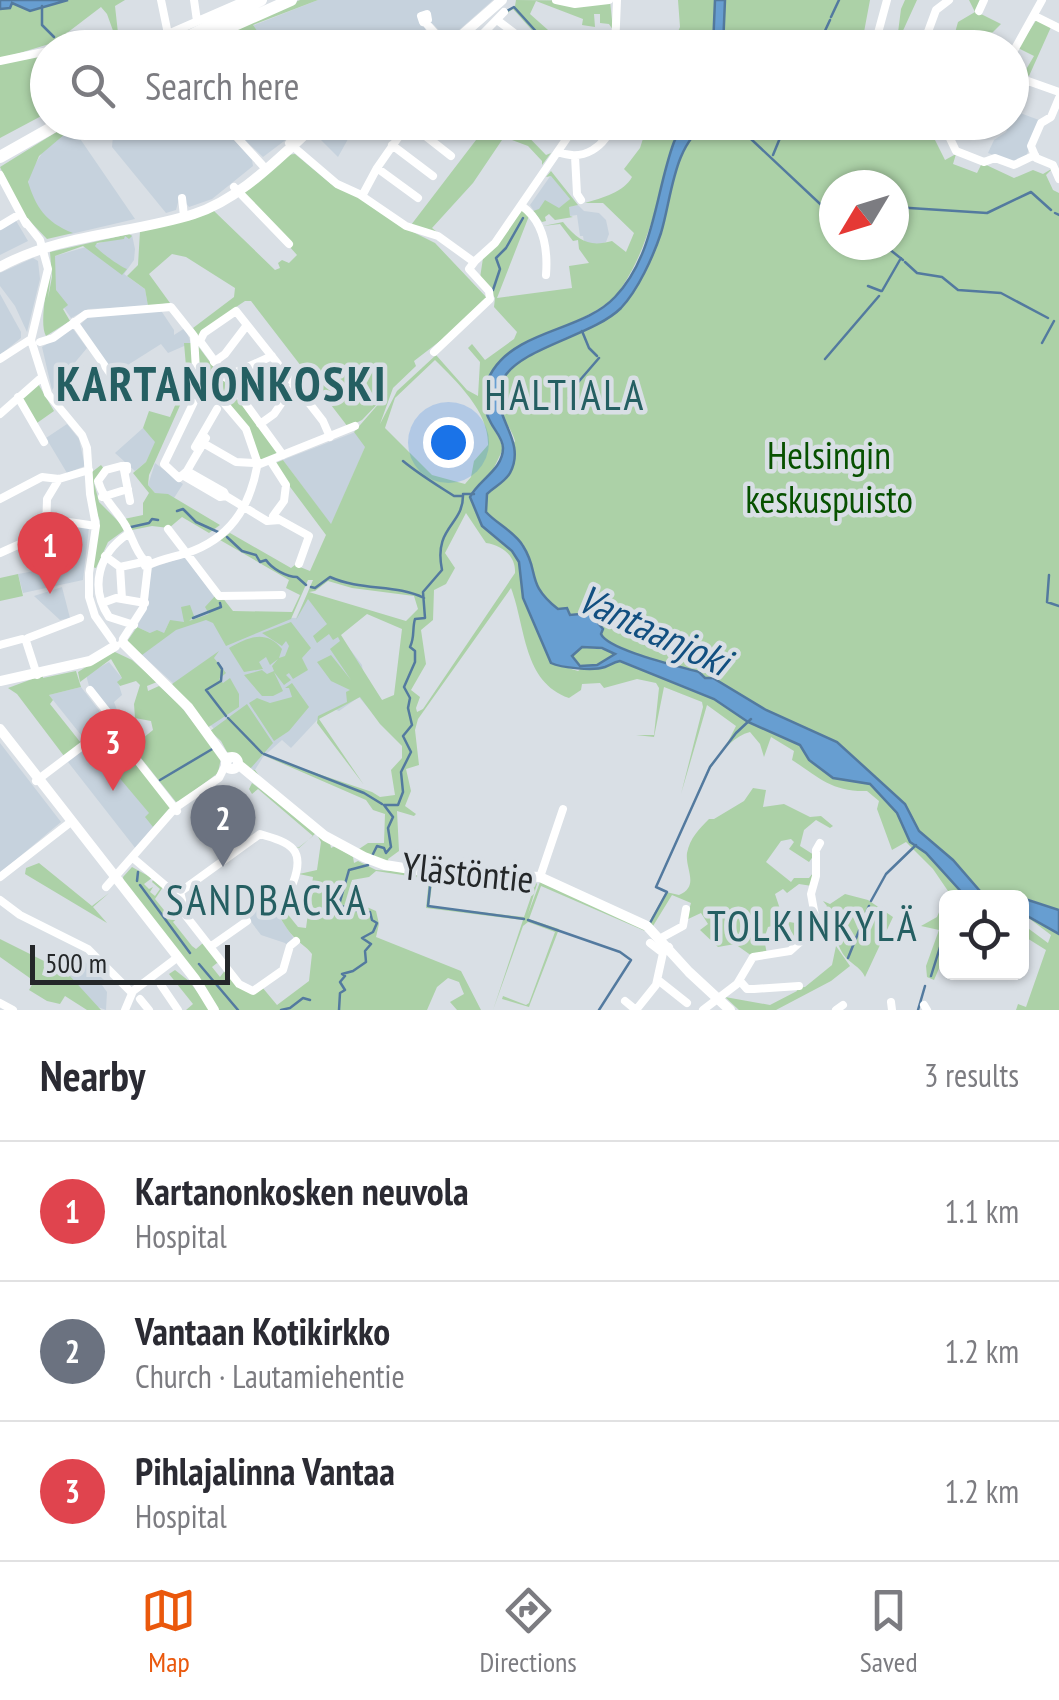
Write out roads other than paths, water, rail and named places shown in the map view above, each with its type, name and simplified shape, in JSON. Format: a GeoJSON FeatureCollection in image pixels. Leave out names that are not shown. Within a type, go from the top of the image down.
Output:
{"type":"FeatureCollection","features":[{"type":"Feature","properties":{"kind":"highway"},"geometry":{"type":"LineString","coordinates":[[190,30],[261,0]]}},
{"type":"Feature","properties":{"kind":"highway"},"geometry":{"type":"LineString","coordinates":[[224,30],[291,0]]}},
{"type":"Feature","properties":{"kind":"highway"},"geometry":{"type":"LineString","coordinates":[[0,148],[30,131]]}},
{"type":"Feature","properties":{"kind":"highway"},"geometry":{"type":"LineString","coordinates":[[0,157],[30,140]]}},
{"type":"Feature","properties":{"kind":"main road"},"geometry":{"type":"LineString","coordinates":[[471,30],[505,4]]}},
{"type":"Feature","properties":{"kind":"main road"},"geometry":{"type":"LineString","coordinates":[[0,264],[40,247],[184,214],[208,204],[235,189],[295,140]]}},
{"type":"Feature","properties":{"kind":"main road"},"geometry":{"type":"LineString","coordinates":[[3,684],[90,661],[117,641]]}},
{"type":"Feature","properties":{"kind":"main road","name":"Ylästöntie"},"geometry":{"type":"LineString","coordinates":[[117,641],[185,704],[232,764],[324,836],[378,862],[430,872],[540,877],[647,926],[661,945],[730,1010]]}},
{"type":"Feature","properties":{"kind":"main road"},"geometry":{"type":"LineString","coordinates":[[0,733],[214,1010]]}},
{"type":"Feature","properties":{"kind":"street"},"geometry":{"type":"LineString","coordinates":[[161,0],[166,30]]}},
{"type":"Feature","properties":{"kind":"street"},"geometry":{"type":"LineString","coordinates":[[194,0],[197,21]]}},
{"type":"Feature","properties":{"kind":"street"},"geometry":{"type":"LineString","coordinates":[[183,30],[233,2],[246,0]]}},
{"type":"Feature","properties":{"kind":"street"},"geometry":{"type":"LineString","coordinates":[[556,0],[613,0],[616,30]]}},
{"type":"Feature","properties":{"kind":"street"},"geometry":{"type":"LineString","coordinates":[[879,30],[887,0]]}},
{"type":"Feature","properties":{"kind":"street"},"geometry":{"type":"LineString","coordinates":[[929,30],[936,10],[950,0]]}},
{"type":"Feature","properties":{"kind":"street"},"geometry":{"type":"LineString","coordinates":[[979,11],[984,0]]}},
{"type":"Feature","properties":{"kind":"street"},"geometry":{"type":"LineString","coordinates":[[1026,30],[1042,0]]}},
{"type":"Feature","properties":{"kind":"street"},"geometry":{"type":"LineString","coordinates":[[486,30],[505,4]]}},
{"type":"Feature","properties":{"kind":"street"},"geometry":{"type":"LineString","coordinates":[[1034,16],[1059,28]]}},
{"type":"Feature","properties":{"kind":"street"},"geometry":{"type":"LineString","coordinates":[[497,20],[510,30]]}},
{"type":"Feature","properties":{"kind":"street"},"geometry":{"type":"LineString","coordinates":[[427,22],[433,30]]}},
{"type":"Feature","properties":{"kind":"street"},"geometry":{"type":"LineString","coordinates":[[0,62],[30,55]]}},
{"type":"Feature","properties":{"kind":"street"},"geometry":{"type":"LineString","coordinates":[[1029,80],[1059,95],[1051,117],[1040,123],[1031,146],[1035,155],[1052,164],[1059,179]]}},
{"type":"Feature","properties":{"kind":"street"},"geometry":{"type":"LineString","coordinates":[[239,140],[263,166]]}},
{"type":"Feature","properties":{"kind":"street"},"geometry":{"type":"LineString","coordinates":[[362,196],[396,140]]}},
{"type":"Feature","properties":{"kind":"street"},"geometry":{"type":"LineString","coordinates":[[431,140],[451,156]]}},
{"type":"Feature","properties":{"kind":"street"},"geometry":{"type":"LineString","coordinates":[[475,266],[566,140]]}},
{"type":"Feature","properties":{"kind":"street"},"geometry":{"type":"LineString","coordinates":[[558,152],[575,156],[590,152],[604,140]]}},
{"type":"Feature","properties":{"kind":"street"},"geometry":{"type":"LineString","coordinates":[[951,140],[956,151],[984,162],[995,158],[1013,165],[1035,155]]}},
{"type":"Feature","properties":{"kind":"street"},"geometry":{"type":"LineString","coordinates":[[290,144],[332,181],[406,226],[438,236],[475,266],[489,291],[489,300],[434,352]]}},
{"type":"Feature","properties":{"kind":"street"},"geometry":{"type":"LineString","coordinates":[[392,145],[434,176]]}},
{"type":"Feature","properties":{"kind":"street"},"geometry":{"type":"LineString","coordinates":[[575,156],[577,194],[581,200]]}},
{"type":"Feature","properties":{"kind":"street"},"geometry":{"type":"LineString","coordinates":[[377,168],[418,198]]}},
{"type":"Feature","properties":{"kind":"street","name":"Ylästöntie"},"geometry":{"type":"LineString","coordinates":[[0,175],[40,247],[46,282],[37,320],[38,358],[52,401],[85,441],[96,526],[88,586],[91,605],[117,641]]}},
{"type":"Feature","properties":{"kind":"street"},"geometry":{"type":"LineString","coordinates":[[235,189],[289,244]]}},
{"type":"Feature","properties":{"kind":"street"},"geometry":{"type":"LineString","coordinates":[[182,198],[184,214]]}},
{"type":"Feature","properties":{"kind":"street"},"geometry":{"type":"LineString","coordinates":[[522,206],[541,228],[546,275]]}},
{"type":"Feature","properties":{"kind":"street"},"geometry":{"type":"LineString","coordinates":[[0,226],[22,218]]}},
{"type":"Feature","properties":{"kind":"street"},"geometry":{"type":"LineString","coordinates":[[0,359],[86,314],[168,307],[176,310],[283,456]]}},
{"type":"Feature","properties":{"kind":"street"},"geometry":{"type":"LineString","coordinates":[[105,556],[120,567],[186,553],[224,532],[245,508],[257,464],[248,434],[219,405],[194,363],[197,341],[204,333],[234,311],[279,365],[279,373]]}},
{"type":"Feature","properties":{"kind":"street"},"geometry":{"type":"LineString","coordinates":[[74,322],[114,380]]}},
{"type":"Feature","properties":{"kind":"street"},"geometry":{"type":"LineString","coordinates":[[214,362],[248,325]]}},
{"type":"Feature","properties":{"kind":"street"},"geometry":{"type":"LineString","coordinates":[[225,377],[272,356]]}},
{"type":"Feature","properties":{"kind":"street"},"geometry":{"type":"LineString","coordinates":[[279,373],[294,384],[323,421],[330,437]]}},
{"type":"Feature","properties":{"kind":"street"},"geometry":{"type":"LineString","coordinates":[[242,400],[279,373]]}},
{"type":"Feature","properties":{"kind":"street"},"geometry":{"type":"LineString","coordinates":[[0,414],[42,377]]}},
{"type":"Feature","properties":{"kind":"street"},"geometry":{"type":"LineString","coordinates":[[204,381],[164,462],[177,477],[186,473],[219,405]]}},
{"type":"Feature","properties":{"kind":"street"},"geometry":{"type":"LineString","coordinates":[[260,424],[274,414],[294,384]]}},
{"type":"Feature","properties":{"kind":"street"},"geometry":{"type":"LineString","coordinates":[[18,397],[44,442]]}},
{"type":"Feature","properties":{"kind":"street"},"geometry":{"type":"LineString","coordinates":[[202,442],[234,461],[257,464],[355,426]]}},
{"type":"Feature","properties":{"kind":"street"},"geometry":{"type":"LineString","coordinates":[[270,460],[286,485],[284,501],[274,519]]}},
{"type":"Feature","properties":{"kind":"street"},"geometry":{"type":"LineString","coordinates":[[117,641],[133,625],[144,603],[148,563],[102,496],[98,481],[106,470],[123,468],[130,501]]}},
{"type":"Feature","properties":{"kind":"street"},"geometry":{"type":"LineString","coordinates":[[0,499],[42,476],[60,479],[89,470]]}},
{"type":"Feature","properties":{"kind":"street"},"geometry":{"type":"LineString","coordinates":[[186,473],[224,492],[245,508],[310,537],[299,564]]}},
{"type":"Feature","properties":{"kind":"street"},"geometry":{"type":"LineString","coordinates":[[46,532],[47,499],[60,479]]}},
{"type":"Feature","properties":{"kind":"street"},"geometry":{"type":"LineString","coordinates":[[102,496],[128,489]]}},
{"type":"Feature","properties":{"kind":"street"},"geometry":{"type":"LineString","coordinates":[[0,553],[69,522],[96,526]]}},
{"type":"Feature","properties":{"kind":"street"},"geometry":{"type":"LineString","coordinates":[[168,529],[219,596],[282,596]]}},
{"type":"Feature","properties":{"kind":"street"},"geometry":{"type":"LineString","coordinates":[[128,534],[105,556],[98,580],[108,617],[133,625]]}},
{"type":"Feature","properties":{"kind":"street"},"geometry":{"type":"LineString","coordinates":[[120,567],[122,599]]}},
{"type":"Feature","properties":{"kind":"street"},"geometry":{"type":"LineString","coordinates":[[103,602],[122,599],[144,603]]}},
{"type":"Feature","properties":{"kind":"street"},"geometry":{"type":"LineString","coordinates":[[0,645],[80,618]]}},
{"type":"Feature","properties":{"kind":"street"},"geometry":{"type":"LineString","coordinates":[[25,639],[36,674]]}},
{"type":"Feature","properties":{"kind":"street"},"geometry":{"type":"LineString","coordinates":[[90,690],[116,723],[112,728]]}},
{"type":"Feature","properties":{"kind":"street"},"geometry":{"type":"LineString","coordinates":[[40,780],[106,728],[112,728]]}},
{"type":"Feature","properties":{"kind":"street"},"geometry":{"type":"LineString","coordinates":[[112,728],[176,809]]}},
{"type":"Feature","properties":{"kind":"street"},"geometry":{"type":"LineString","coordinates":[[114,882],[176,809],[232,764]]}},
{"type":"Feature","properties":{"kind":"street"},"geometry":{"type":"LineString","coordinates":[[540,877],[562,810]]}},
{"type":"Feature","properties":{"kind":"street"},"geometry":{"type":"LineString","coordinates":[[224,819],[243,844]]}},
{"type":"Feature","properties":{"kind":"street"},"geometry":{"type":"LineString","coordinates":[[0,877],[69,823]]}},
{"type":"Feature","properties":{"kind":"street"},"geometry":{"type":"LineString","coordinates":[[180,892],[261,834],[292,847],[298,854],[300,865],[293,883]]}},
{"type":"Feature","properties":{"kind":"street"},"geometry":{"type":"LineString","coordinates":[[702,1010],[740,981],[753,958],[790,951],[817,927],[811,894],[820,843]]}},
{"type":"Feature","properties":{"kind":"street"},"geometry":{"type":"LineString","coordinates":[[134,860],[180,892],[185,915],[240,985],[254,991],[283,970],[290,946],[296,941]]}},
{"type":"Feature","properties":{"kind":"street"},"geometry":{"type":"LineString","coordinates":[[0,900],[20,915],[80,943],[137,994],[149,1010]]}},
{"type":"Feature","properties":{"kind":"street"},"geometry":{"type":"LineString","coordinates":[[625,1001],[636,1010],[658,981],[661,945],[684,924],[686,909]]}},
{"type":"Feature","properties":{"kind":"street"},"geometry":{"type":"LineString","coordinates":[[210,948],[247,921]]}},
{"type":"Feature","properties":{"kind":"street"},"geometry":{"type":"LineString","coordinates":[[127,1010],[137,994],[176,959]]}},
{"type":"Feature","properties":{"kind":"street"},"geometry":{"type":"LineString","coordinates":[[645,977],[658,981],[687,1003]]}},
{"type":"Feature","properties":{"kind":"street"},"geometry":{"type":"LineString","coordinates":[[740,981],[754,990],[799,986]]}},
{"type":"Feature","properties":{"kind":"street"},"geometry":{"type":"LineString","coordinates":[[162,985],[175,1006],[162,1010]]}},
{"type":"Feature","properties":{"kind":"street"},"geometry":{"type":"LineString","coordinates":[[0,1002],[12,1010]]}},
{"type":"Feature","properties":{"kind":"water"},"geometry":{"type":"Polygon","coordinates":[[[0,0],[68,0],[30,11],[12,3],[10,8],[0,9],[0,0]]]}},
{"type":"Feature","properties":{"kind":"water"},"geometry":{"type":"Polygon","coordinates":[[[715,0],[725,0],[724,30],[714,30],[715,0]]]}},
{"type":"Feature","properties":{"kind":"water"},"geometry":{"type":"Polygon","coordinates":[[[675,140],[690,140],[676,172],[658,242],[627,301],[609,318],[525,358],[503,379],[499,402],[511,436],[514,460],[508,476],[487,494],[486,512],[520,541],[541,592],[558,609],[567,608],[570,615],[590,613],[603,629],[601,634],[616,646],[713,678],[766,710],[837,742],[905,804],[919,831],[953,860],[979,890],[960,890],[926,853],[910,842],[897,813],[870,784],[833,778],[809,760],[800,745],[748,722],[714,699],[620,661],[593,669],[551,663],[523,598],[519,562],[512,551],[482,526],[470,497],[495,469],[503,448],[486,409],[490,375],[519,346],[586,317],[615,297],[646,243],[675,140]],[[582,647],[572,656],[580,666],[597,665],[615,654],[602,648],[582,647]]]}},
{"type":"Feature","properties":{"kind":"water"},"geometry":{"type":"Polygon","coordinates":[[[1029,900],[1059,910],[1059,934],[1029,917],[1029,900]]]}},
{"type":"Feature","properties":{"kind":"waterway"},"geometry":{"type":"LineString","coordinates":[[831,17],[839,0]]}},
{"type":"Feature","properties":{"kind":"waterway"},"geometry":{"type":"LineString","coordinates":[[42,6],[42,25],[47,30]]}},
{"type":"Feature","properties":{"kind":"waterway"},"geometry":{"type":"LineString","coordinates":[[507,11],[514,7],[535,30]]}},
{"type":"Feature","properties":{"kind":"waterway"},"geometry":{"type":"LineString","coordinates":[[825,30],[830,20]]}},
{"type":"Feature","properties":{"kind":"waterway"},"geometry":{"type":"LineString","coordinates":[[752,140],[819,203]]}},
{"type":"Feature","properties":{"kind":"waterway"},"geometry":{"type":"LineString","coordinates":[[773,155],[779,140]]}},
{"type":"Feature","properties":{"kind":"waterway"},"geometry":{"type":"LineString","coordinates":[[909,208],[987,213],[1031,192],[1051,210]]}},
{"type":"Feature","properties":{"kind":"waterway"},"geometry":{"type":"LineString","coordinates":[[1055,213],[1059,215]]}},
{"type":"Feature","properties":{"kind":"waterway"},"geometry":{"type":"LineString","coordinates":[[493,290],[500,269],[496,258],[523,218]]}},
{"type":"Feature","properties":{"kind":"waterway"},"geometry":{"type":"LineString","coordinates":[[882,291],[900,260]]}},
{"type":"Feature","properties":{"kind":"waterway"},"geometry":{"type":"LineString","coordinates":[[905,262],[917,273],[942,277],[958,290],[1001,293],[1048,318]]}},
{"type":"Feature","properties":{"kind":"waterway"},"geometry":{"type":"LineString","coordinates":[[868,286],[881,291]]}},
{"type":"Feature","properties":{"kind":"waterway"},"geometry":{"type":"LineString","coordinates":[[825,359],[879,296]]}},
{"type":"Feature","properties":{"kind":"waterway"},"geometry":{"type":"LineString","coordinates":[[1042,343],[1054,321]]}},
{"type":"Feature","properties":{"kind":"waterway"},"geometry":{"type":"LineString","coordinates":[[582,331],[597,356]]}},
{"type":"Feature","properties":{"kind":"waterway"},"geometry":{"type":"LineString","coordinates":[[574,387],[599,358]]}},
{"type":"Feature","properties":{"kind":"waterway"},"geometry":{"type":"LineString","coordinates":[[569,398],[572,390]]}},
{"type":"Feature","properties":{"kind":"waterway"},"geometry":{"type":"LineString","coordinates":[[403,461],[454,496],[461,496]]}},
{"type":"Feature","properties":{"kind":"waterway"},"geometry":{"type":"LineString","coordinates":[[372,856],[377,846],[386,853],[391,847],[388,828],[393,817],[384,805],[398,805],[403,792],[401,772],[411,752],[403,736],[412,725],[410,698],[404,687],[415,662],[415,651],[410,647],[415,619],[425,618],[423,592],[442,570],[442,544],[459,513],[463,494],[474,494]]}},
{"type":"Feature","properties":{"kind":"waterway"},"geometry":{"type":"LineString","coordinates":[[177,511],[183,509],[196,522],[218,532]]}},
{"type":"Feature","properties":{"kind":"waterway"},"geometry":{"type":"LineString","coordinates":[[131,527],[158,520]]}},
{"type":"Feature","properties":{"kind":"waterway"},"geometry":{"type":"LineString","coordinates":[[227,537],[242,551],[256,555],[260,562],[266,560],[306,585]]}},
{"type":"Feature","properties":{"kind":"waterway"},"geometry":{"type":"LineString","coordinates":[[1049,575],[1047,602],[1059,606]]}},
{"type":"Feature","properties":{"kind":"waterway"},"geometry":{"type":"LineString","coordinates":[[311,587],[330,577],[424,598]]}},
{"type":"Feature","properties":{"kind":"waterway"},"geometry":{"type":"LineString","coordinates":[[193,618],[221,607],[220,603]]}},
{"type":"Feature","properties":{"kind":"waterway"},"geometry":{"type":"LineString","coordinates":[[218,663],[221,681],[206,690],[226,716]]}},
{"type":"Feature","properties":{"kind":"waterway"},"geometry":{"type":"LineString","coordinates":[[228,718],[262,753]]}},
{"type":"Feature","properties":{"kind":"waterway"},"geometry":{"type":"LineString","coordinates":[[650,923],[667,892],[656,887],[710,767],[751,719]]}},
{"type":"Feature","properties":{"kind":"waterway"},"geometry":{"type":"LineString","coordinates":[[160,780],[214,748]]}},
{"type":"Feature","properties":{"kind":"waterway"},"geometry":{"type":"LineString","coordinates":[[264,754],[364,793],[382,804]]}},
{"type":"Feature","properties":{"kind":"waterway"},"geometry":{"type":"LineString","coordinates":[[871,901],[886,874],[916,845]]}},
{"type":"Feature","properties":{"kind":"waterway"},"geometry":{"type":"LineString","coordinates":[[339,1010],[340,993],[345,990],[340,982],[345,976],[342,974],[366,962],[365,951],[371,944],[362,938],[373,932],[377,923],[370,912],[364,916],[352,907],[339,905],[349,870],[368,865]]}},
{"type":"Feature","properties":{"kind":"waterway"},"geometry":{"type":"LineString","coordinates":[[137,881],[138,872]]}},
{"type":"Feature","properties":{"kind":"waterway"},"geometry":{"type":"LineString","coordinates":[[431,877],[428,906],[524,919]]}},
{"type":"Feature","properties":{"kind":"waterway"},"geometry":{"type":"LineString","coordinates":[[140,885],[190,953]]}},
{"type":"Feature","properties":{"kind":"waterway"},"geometry":{"type":"LineString","coordinates":[[848,958],[869,906]]}},
{"type":"Feature","properties":{"kind":"waterway"},"geometry":{"type":"LineString","coordinates":[[528,920],[620,952],[631,960],[599,1010]]}},
{"type":"Feature","properties":{"kind":"waterway"},"geometry":{"type":"LineString","coordinates":[[931,976],[939,950]]}},
{"type":"Feature","properties":{"kind":"waterway"},"geometry":{"type":"LineString","coordinates":[[199,964],[238,1010]]}},
{"type":"Feature","properties":{"kind":"waterway"},"geometry":{"type":"LineString","coordinates":[[918,1010],[925,986]]}},
{"type":"Feature","properties":{"kind":"waterway"},"geometry":{"type":"LineString","coordinates":[[281,1010],[303,998],[310,1000]]}},
{"type":"Feature","properties":{"kind":"place","name":"Kartanonkosken neuvola"},"geometry":{"type":"Point","coordinates":[50,594]}},
{"type":"Feature","properties":{"kind":"place","name":"Pihlajalinna Vantaa"},"geometry":{"type":"Point","coordinates":[113,791]}},
{"type":"Feature","properties":{"kind":"place","name":"Vantaan Kotikirkko"},"geometry":{"type":"Point","coordinates":[223,867]}},
{"type":"Feature","properties":{"kind":"district","name":"KARTANONKOSKI"},"geometry":{"type":"Point","coordinates":[222,384]}},
{"type":"Feature","properties":{"kind":"district","name":"HALTIALA"},"geometry":{"type":"Point","coordinates":[565,395]}},
{"type":"Feature","properties":{"kind":"district","name":"SANDBACKA"},"geometry":{"type":"Point","coordinates":[267,900]}},
{"type":"Feature","properties":{"kind":"district","name":"TOLKINKYLÄ"},"geometry":{"type":"Point","coordinates":[813,926]}},
{"type":"Feature","properties":{"kind":"park label","name":"Helsingin keskuspuisto"},"geometry":{"type":"Point","coordinates":[829,478]}},
{"type":"Feature","properties":{"kind":"water label","name":"Vantaanjoki"},"geometry":{"type":"Point","coordinates":[654,630]}}]}
